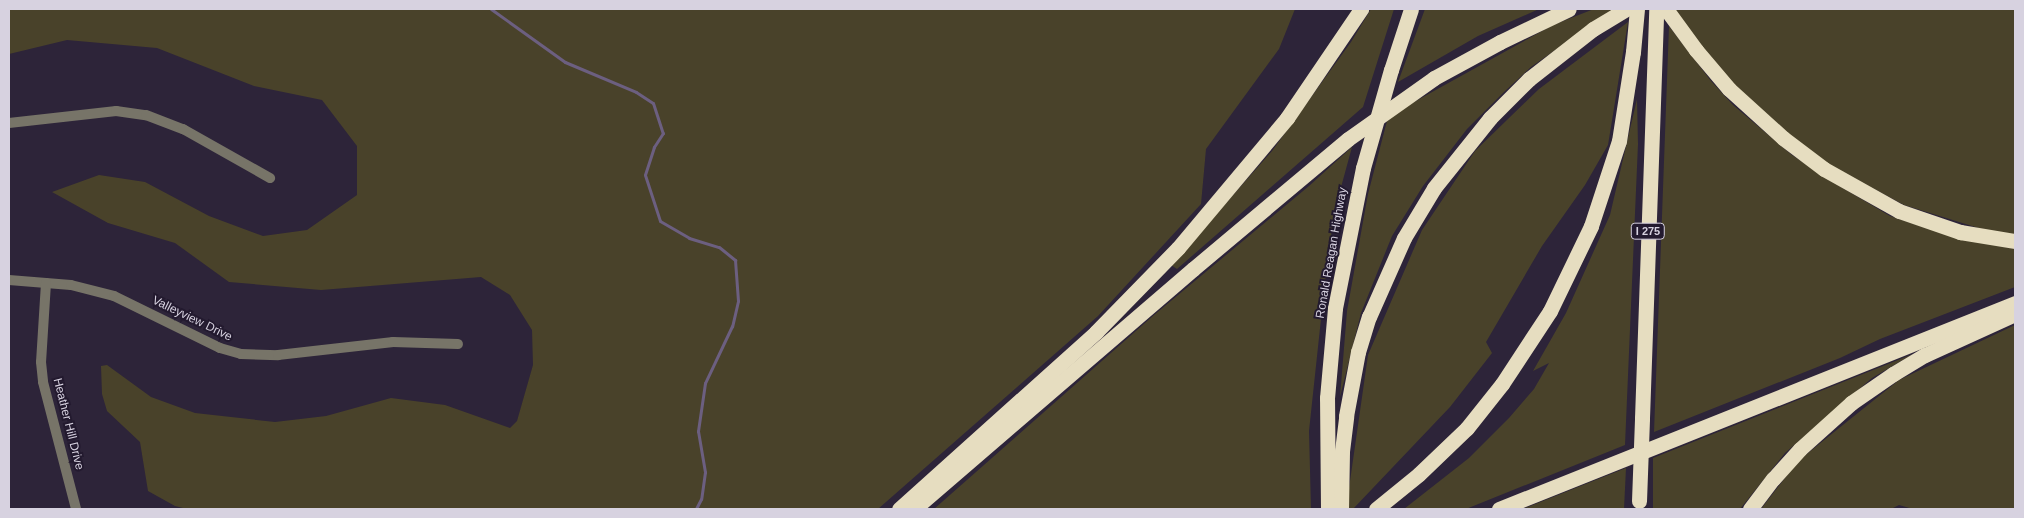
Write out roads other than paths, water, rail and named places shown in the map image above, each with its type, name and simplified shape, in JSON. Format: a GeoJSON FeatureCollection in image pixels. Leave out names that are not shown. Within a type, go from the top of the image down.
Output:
{"type":"FeatureCollection","features":[{"type":"Feature","properties":{"kind":"highway"},"geometry":{"type":"LineString","coordinates":[[899,509],[1096,332],[1173,254],[1231,188],[1287,118],[1361,9]]}},
{"type":"Feature","properties":{"kind":"highway","name":"Ronald Reagan Highway"},"geometry":{"type":"LineString","coordinates":[[1337,508],[1328,398],[1337,300],[1363,168],[1391,70],[1411,9]]}},
{"type":"Feature","properties":{"kind":"highway"},"geometry":{"type":"LineString","coordinates":[[914,509],[1193,269],[1354,134],[1434,78],[1500,42],[1569,9]]}},
{"type":"Feature","properties":{"kind":"highway"},"geometry":{"type":"LineString","coordinates":[[1337,508],[1342,450],[1351,385],[1358,352],[1381,287],[1408,230],[1444,173],[1490,118],[1529,79],[1593,29],[1626,9]]}},
{"type":"Feature","properties":{"kind":"highway"},"geometry":{"type":"LineString","coordinates":[[1376,509],[1419,474],[1467,428],[1502,384],[1550,312],[1591,226],[1619,141],[1638,9]]}},
{"type":"Feature","properties":{"kind":"highway","name":"I 275"},"geometry":{"type":"LineString","coordinates":[[1639,505],[1656,9]]}},
{"type":"Feature","properties":{"kind":"highway"},"geometry":{"type":"LineString","coordinates":[[1666,9],[1717,76],[1783,138],[1824,169],[1899,211],[1942,227],[2015,241]]}},
{"type":"Feature","properties":{"kind":"highway"},"geometry":{"type":"LineString","coordinates":[[1499,509],[2015,302]]}},
{"type":"Feature","properties":{"kind":"highway"},"geometry":{"type":"LineString","coordinates":[[1750,509],[1773,479],[1800,449],[1851,403],[1925,355],[2015,314]]}},
{"type":"Feature","properties":{"kind":"street"},"geometry":{"type":"LineString","coordinates":[[9,123],[116,111],[146,115],[184,129],[270,178]]}},
{"type":"Feature","properties":{"kind":"street","name":"Valleyview Drive"},"geometry":{"type":"LineString","coordinates":[[9,280],[71,285],[114,296],[220,348],[241,354],[278,355],[393,342],[458,344]]}},
{"type":"Feature","properties":{"kind":"street","name":"Heather Hill Drive"},"geometry":{"type":"LineString","coordinates":[[46,283],[41,362],[43,382],[76,509]]}},
{"type":"Feature","properties":{"kind":"waterway"},"geometry":{"type":"LineString","coordinates":[[491,9],[565,62],[636,92],[653,103],[663,133],[654,147],[645,175],[660,221],[689,238],[719,247],[735,260],[738,301],[732,326],[705,383],[698,431],[705,472],[701,499],[696,509]]}}]}
